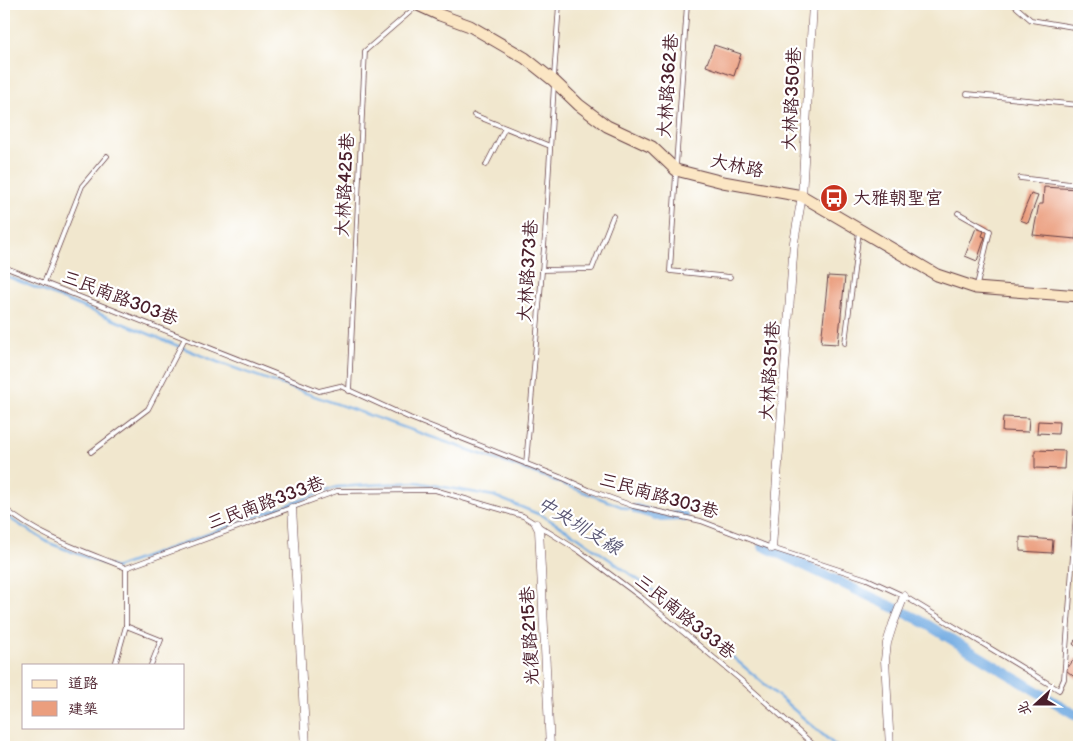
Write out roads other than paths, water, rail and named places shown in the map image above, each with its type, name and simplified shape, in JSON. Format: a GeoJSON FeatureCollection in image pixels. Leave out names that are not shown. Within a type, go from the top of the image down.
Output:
{"type":"FeatureCollection","features":[{"type":"Feature","properties":{"kind":"street","name":"大林路"},"geometry":{"type":"LineString","coordinates":[[417,4],[470,26],[525,58],[554,81],[579,105],[607,126],[652,147],[676,170],[723,182],[802,196],[937,276],[976,288],[1079,296]]}},
{"type":"Feature","properties":{"kind":"street","name":"大林路350巷"},"geometry":{"type":"LineString","coordinates":[[802,196],[813,4]]}},
{"type":"Feature","properties":{"kind":"street","name":"大林路351巷"},"geometry":{"type":"LineString","coordinates":[[772,548],[794,242],[802,196]]}},
{"type":"Feature","properties":{"kind":"street"},"geometry":{"type":"LineString","coordinates":[[292,508],[306,747]]}},
{"type":"Feature","properties":{"kind":"street","name":"光復路215巷"},"geometry":{"type":"LineString","coordinates":[[536,524],[539,530],[550,747]]}},
{"type":"Feature","properties":{"kind":"street"},"geometry":{"type":"LineString","coordinates":[[890,747],[884,660],[893,624],[904,597]]}},
{"type":"Feature","properties":{"kind":"lane","name":"大林路425巷"},"geometry":{"type":"LineString","coordinates":[[349,391],[365,52],[417,4]]}},
{"type":"Feature","properties":{"kind":"lane","name":"大林路373巷"},"geometry":{"type":"LineString","coordinates":[[526,464],[542,270],[559,4]]}},
{"type":"Feature","properties":{"kind":"lane","name":"大林路362巷"},"geometry":{"type":"LineString","coordinates":[[686,4],[670,271],[730,277]]}},
{"type":"Feature","properties":{"kind":"lane"},"geometry":{"type":"LineString","coordinates":[[1013,4],[1031,20],[1079,28]]}},
{"type":"Feature","properties":{"kind":"lane"},"geometry":{"type":"LineString","coordinates":[[967,94],[1079,105]]}},
{"type":"Feature","properties":{"kind":"lane"},"geometry":{"type":"LineString","coordinates":[[474,115],[550,146]]}},
{"type":"Feature","properties":{"kind":"lane"},"geometry":{"type":"LineString","coordinates":[[486,166],[505,128]]}},
{"type":"Feature","properties":{"kind":"lane","name":"三民南路303巷"},"geometry":{"type":"LineString","coordinates":[[44,283],[82,186],[107,156]]}},
{"type":"Feature","properties":{"kind":"lane"},"geometry":{"type":"LineString","coordinates":[[1020,178],[1079,185]]}},
{"type":"Feature","properties":{"kind":"lane"},"geometry":{"type":"LineString","coordinates":[[958,213],[990,231],[976,288]]}},
{"type":"Feature","properties":{"kind":"lane"},"geometry":{"type":"LineString","coordinates":[[542,270],[592,269],[613,216]]}},
{"type":"Feature","properties":{"kind":"lane"},"geometry":{"type":"LineString","coordinates":[[846,343],[859,230]]}},
{"type":"Feature","properties":{"kind":"lane","name":"三民南路303巷"},"geometry":{"type":"LineString","coordinates":[[4,267],[319,391],[340,386],[410,418],[633,506],[701,521],[772,548],[866,579],[904,597],[1058,690],[1064,679],[1079,471]]}},
{"type":"Feature","properties":{"kind":"lane","name":"三民南路303巷"},"geometry":{"type":"LineString","coordinates":[[91,452],[148,409],[185,338]]}},
{"type":"Feature","properties":{"kind":"lane","name":"三民南路333巷"},"geometry":{"type":"LineString","coordinates":[[126,568],[337,492],[435,490],[523,516],[579,551],[642,598],[743,682],[816,747]]}},
{"type":"Feature","properties":{"kind":"lane"},"geometry":{"type":"LineString","coordinates":[[4,508],[13,516],[53,539],[126,568],[126,626],[115,664]]}},
{"type":"Feature","properties":{"kind":"lane"},"geometry":{"type":"LineString","coordinates":[[126,626],[161,640],[151,664]]}},
{"type":"Feature","properties":{"kind":"waterway"},"geometry":{"type":"LineString","coordinates":[[4,275],[220,363],[537,474],[628,509],[636,509]]}},
{"type":"Feature","properties":{"kind":"waterway","name":"中央圳支線"},"geometry":{"type":"LineString","coordinates":[[4,513],[49,543],[115,568],[337,487],[416,482],[494,496],[543,516],[578,537],[658,594],[837,747]]}},
{"type":"Feature","properties":{"kind":"waterway"},"geometry":{"type":"LineString","coordinates":[[636,509],[662,517],[684,517]]}},
{"type":"Feature","properties":{"kind":"waterway"},"geometry":{"type":"LineString","coordinates":[[763,546],[918,619],[1079,717]]}},
{"type":"Feature","properties":{"kind":"place","name":"大雅朝聖宮"},"geometry":{"type":"Point","coordinates":[834,198]}}]}
